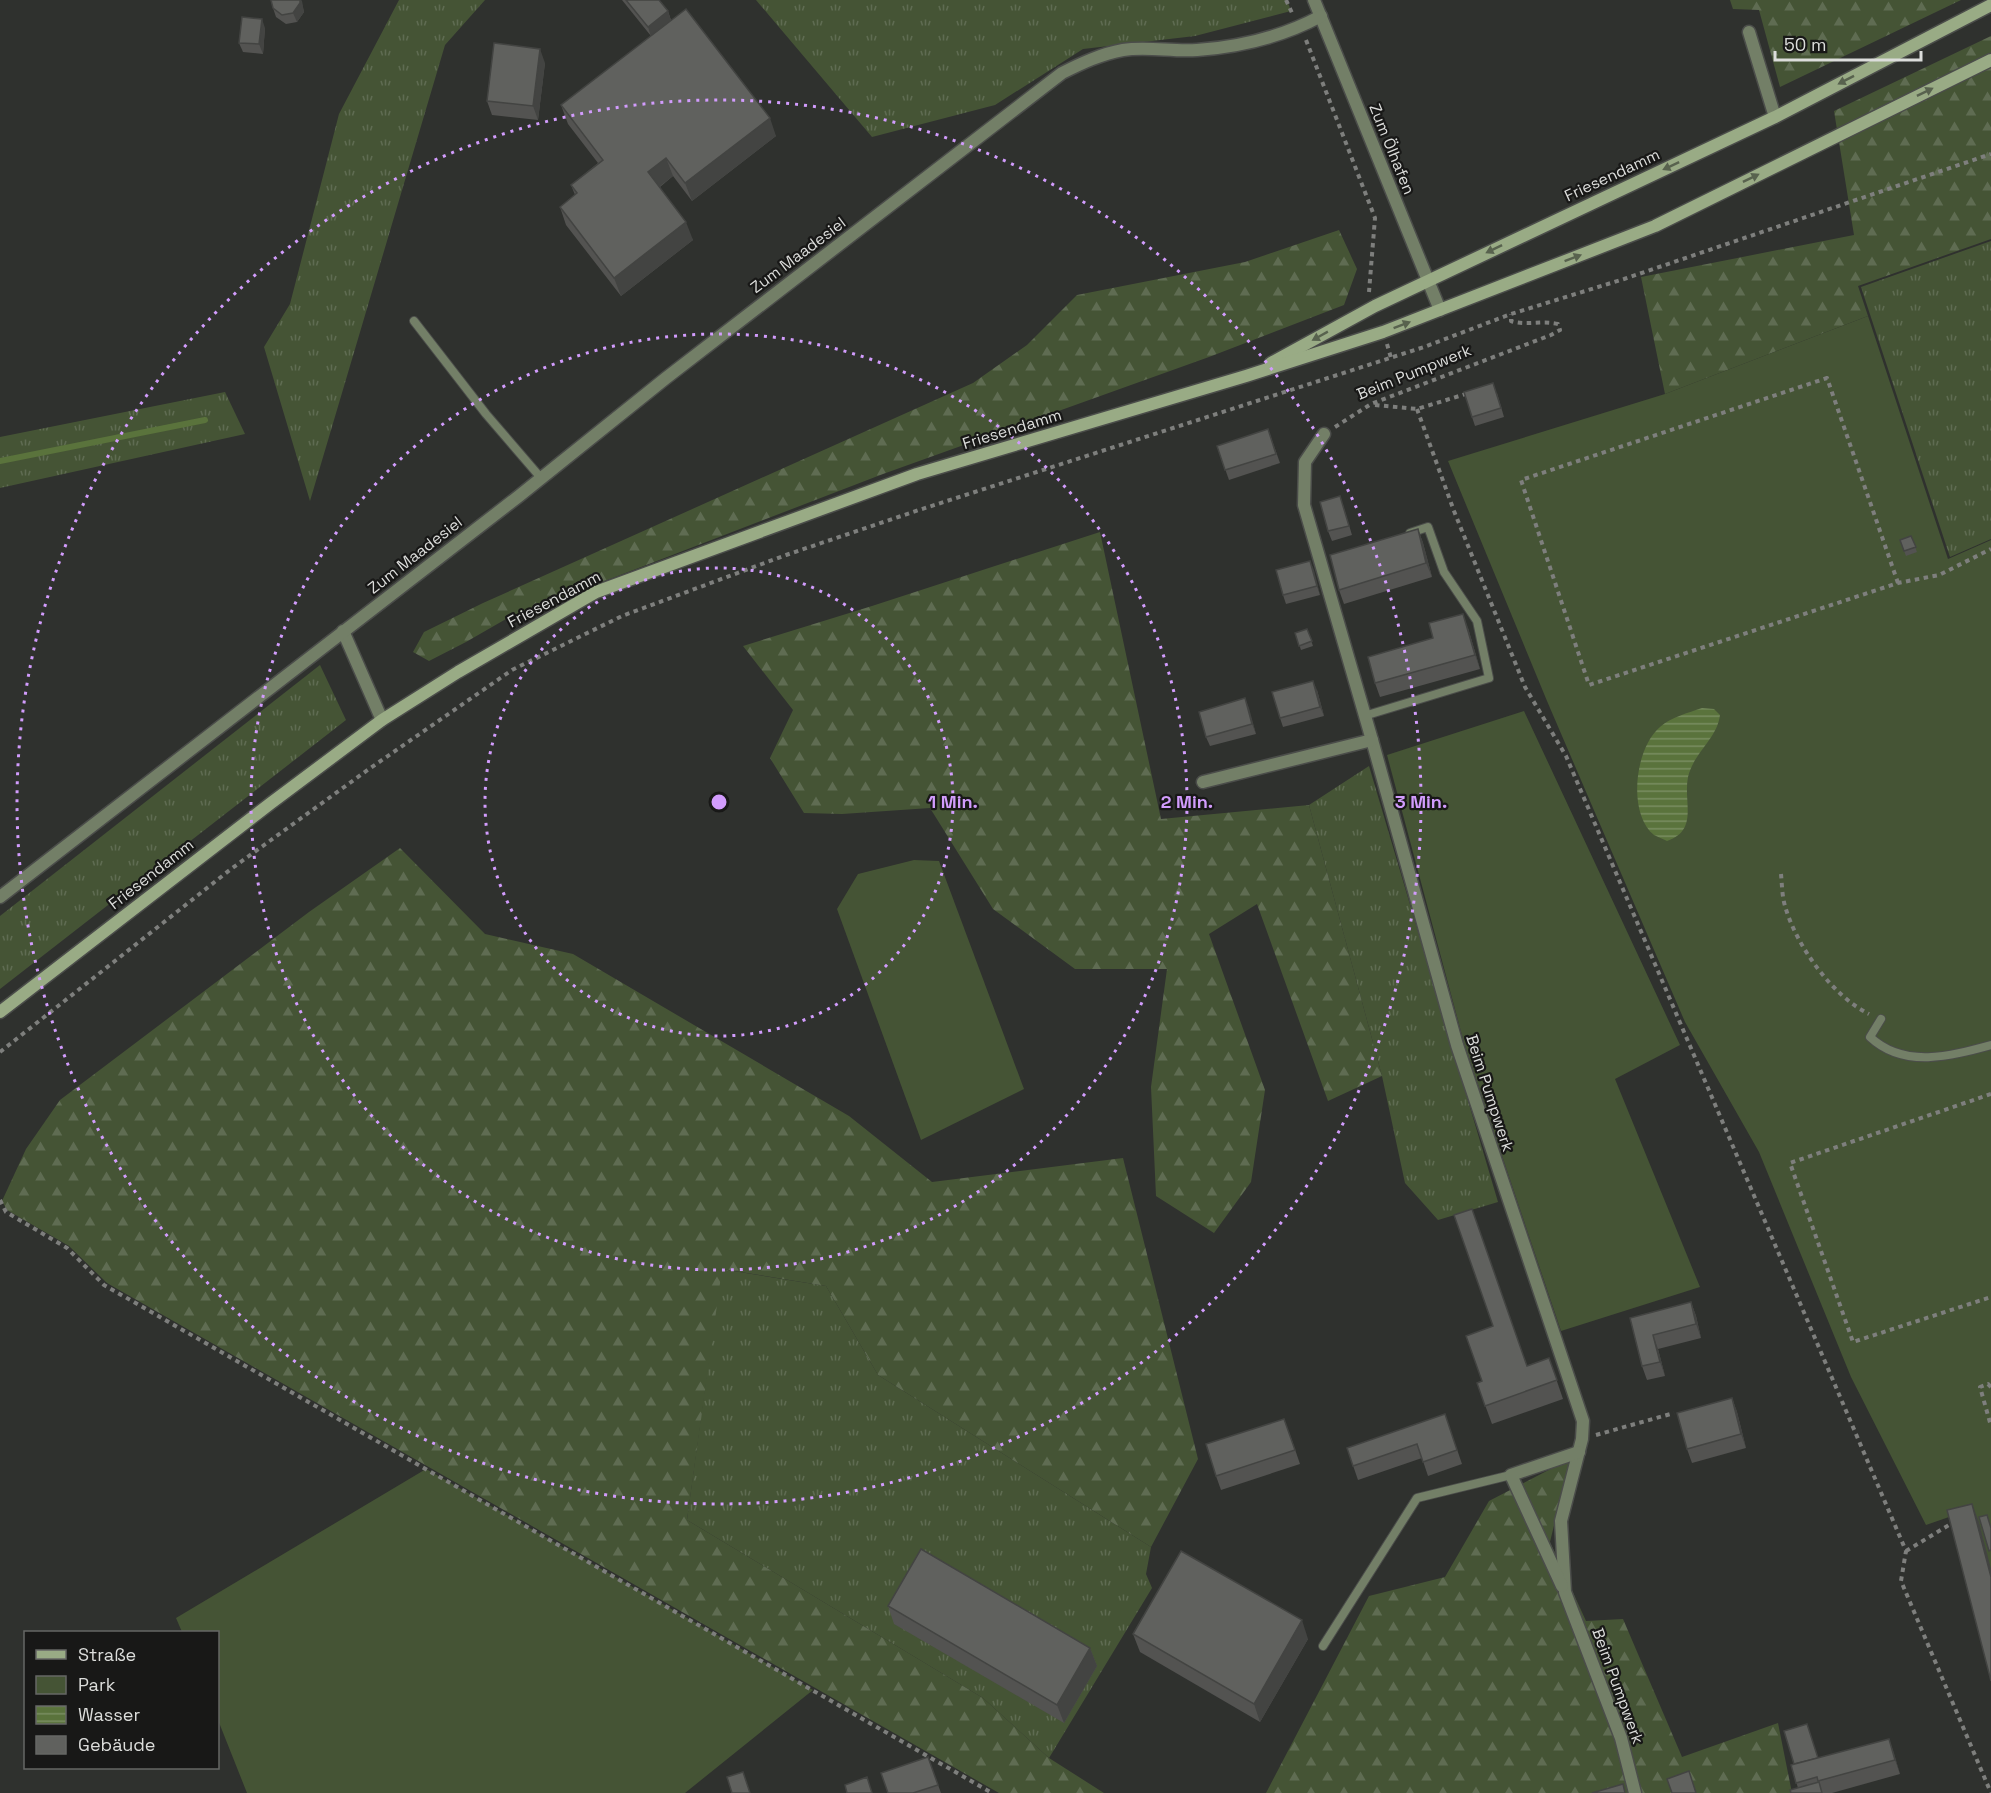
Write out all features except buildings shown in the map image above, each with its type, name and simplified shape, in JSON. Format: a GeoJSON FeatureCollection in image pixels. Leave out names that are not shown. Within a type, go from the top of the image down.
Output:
{"type":"FeatureCollection","features":[{"type":"Feature","properties":{"kind":"main road","name":"Friesendamm"},"geometry":{"type":"LineString","coordinates":[[1246,376],[1375,306],[1775,117],[1991,5]]}},
{"type":"Feature","properties":{"kind":"main road","name":"Friesendamm"},"geometry":{"type":"LineString","coordinates":[[0,1012],[382,720],[458,672],[596,592],[917,474],[1246,376],[1383,332],[1655,226],[1991,60]]}},
{"type":"Feature","properties":{"kind":"street","name":"Zum Ölhafen"},"geometry":{"type":"LineString","coordinates":[[1314,0],[1440,310]]}},
{"type":"Feature","properties":{"kind":"street","name":"Zum Maadesiel"},"geometry":{"type":"LineString","coordinates":[[0,897],[541,478],[685,363],[1062,73],[1092,58],[1124,50],[1195,51],[1233,46],[1300,27],[1321,16]]}},
{"type":"Feature","properties":{"kind":"street"},"geometry":{"type":"LineString","coordinates":[[1749,32],[1775,117]]}},
{"type":"Feature","properties":{"kind":"street","name":"Beim Pumpwerk"},"geometry":{"type":"LineString","coordinates":[[1324,434],[1305,462],[1304,505],[1325,559],[1364,716],[1456,1045],[1583,1421],[1579,1452],[1561,1521],[1565,1592]]}},
{"type":"Feature","properties":{"kind":"street"},"geometry":{"type":"LineString","coordinates":[[343,632],[382,720]]}},
{"type":"Feature","properties":{"kind":"street"},"geometry":{"type":"LineString","coordinates":[[1203,782],[1372,740]]}},
{"type":"Feature","properties":{"kind":"street"},"geometry":{"type":"LineString","coordinates":[[1511,1475],[1579,1452]]}},
{"type":"Feature","properties":{"kind":"street","name":"Beim Pumpwerk"},"geometry":{"type":"LineString","coordinates":[[1511,1475],[1565,1592],[1622,1738],[1635,1793]]}},
{"type":"Feature","properties":{"kind":"lane"},"geometry":{"type":"LineString","coordinates":[[414,321],[486,414],[541,478]]}},
{"type":"Feature","properties":{"kind":"lane"},"geometry":{"type":"LineString","coordinates":[[1364,716],[1489,678],[1477,621],[1444,572],[1428,527],[1406,534]]}},
{"type":"Feature","properties":{"kind":"lane"},"geometry":{"type":"LineString","coordinates":[[1881,1019],[1870,1037],[1880,1046],[1917,1058],[1938,1058],[1991,1045]]}},
{"type":"Feature","properties":{"kind":"lane"},"geometry":{"type":"LineString","coordinates":[[1323,1646],[1417,1498],[1511,1475]]}},
{"type":"Feature","properties":{"kind":"path"},"geometry":{"type":"LineString","coordinates":[[1286,0],[1300,27],[1375,218],[1368,293],[1375,306]]}},
{"type":"Feature","properties":{"kind":"path"},"geometry":{"type":"LineString","coordinates":[[0,1052],[231,870],[369,769],[512,670],[622,616],[786,555],[919,510],[1424,348],[1511,314],[1624,279],[1991,154]]}},
{"type":"Feature","properties":{"kind":"path","name":"Beim Pumpwerk"},"geometry":{"type":"LineString","coordinates":[[1324,434],[1371,404],[1560,330],[1558,324],[1548,321],[1520,324],[1511,321],[1511,314]]}},
{"type":"Feature","properties":{"kind":"path"},"geometry":{"type":"LineString","coordinates":[[1383,332],[1391,358]]}},
{"type":"Feature","properties":{"kind":"path"},"geometry":{"type":"LineString","coordinates":[[1898,583],[1827,378],[1521,480],[1589,685],[1898,583],[1939,575],[1991,549]]}},
{"type":"Feature","properties":{"kind":"path"},"geometry":{"type":"LineString","coordinates":[[1371,404],[1417,409],[1471,392]]}},
{"type":"Feature","properties":{"kind":"path"},"geometry":{"type":"LineString","coordinates":[[1417,409],[1454,511],[1525,687],[1566,756],[1906,1551],[1901,1581],[1991,1793]]}},
{"type":"Feature","properties":{"kind":"path"},"geometry":{"type":"LineString","coordinates":[[1781,874],[1785,905],[1802,947],[1837,990],[1863,1011],[1881,1019]]}},
{"type":"Feature","properties":{"kind":"path"},"geometry":{"type":"LineString","coordinates":[[1991,1094],[1790,1163],[1853,1342],[1991,1297]]}},
{"type":"Feature","properties":{"kind":"path"},"geometry":{"type":"LineString","coordinates":[[0,1200],[6,1212],[67,1248],[104,1285],[992,1793]]}},
{"type":"Feature","properties":{"kind":"path"},"geometry":{"type":"LineString","coordinates":[[1991,1388],[1988,1384],[1980,1387],[1991,1426]]}},
{"type":"Feature","properties":{"kind":"path"},"geometry":{"type":"LineString","coordinates":[[1582,1438],[1674,1413]]}},
{"type":"Feature","properties":{"kind":"path"},"geometry":{"type":"LineString","coordinates":[[1906,1551],[1952,1523],[1962,1520]]}},
{"type":"Feature","properties":{"kind":"green space"},"geometry":{"type":"Polygon","coordinates":[[[399,0],[485,0],[445,45],[310,501],[264,347],[290,304],[339,114],[399,0]]]}},
{"type":"Feature","properties":{"kind":"green space"},"geometry":{"type":"Polygon","coordinates":[[[756,0],[1287,0],[1291,11],[1195,36],[1083,49],[995,105],[872,137],[756,0]]]}},
{"type":"Feature","properties":{"kind":"green space"},"geometry":{"type":"Polygon","coordinates":[[[1730,0],[1961,0],[1780,87],[1759,10],[1733,9],[1730,0]]]}},
{"type":"Feature","properties":{"kind":"green space"},"geometry":{"type":"Polygon","coordinates":[[[1991,36],[1991,239],[1858,286],[1868,316],[1665,394],[1641,277],[1854,235],[1834,111],[1991,36]]]}},
{"type":"Feature","properties":{"kind":"green space"},"geometry":{"type":"Polygon","coordinates":[[[1339,230],[1357,269],[1344,305],[1209,357],[883,474],[506,619],[429,661],[413,652],[424,632],[483,603],[973,383],[1027,345],[1077,295],[1245,262],[1339,230]]]}},
{"type":"Feature","properties":{"kind":"green space"},"geometry":{"type":"Polygon","coordinates":[[[1991,241],[1991,539],[1950,557],[1861,287],[1991,241]]]}},
{"type":"Feature","properties":{"kind":"green space"},"geometry":{"type":"Polygon","coordinates":[[[1868,316],[1948,559],[1991,540],[1991,1674],[1949,1517],[1926,1525],[1851,1377],[1759,1152],[1685,1022],[1547,701],[1448,461],[1665,394],[1868,316]]]}},
{"type":"Feature","properties":{"kind":"green space"},"geometry":{"type":"Polygon","coordinates":[[[225,392],[245,434],[0,488],[0,437],[225,392]]]}},
{"type":"Feature","properties":{"kind":"green space"},"geometry":{"type":"Polygon","coordinates":[[[1100,532],[1161,819],[1309,805],[1382,1076],[1328,1101],[1257,904],[1209,934],[1265,1090],[1251,1182],[1214,1233],[1156,1196],[1151,1087],[1167,969],[1075,969],[993,909],[930,808],[842,814],[804,813],[770,758],[793,710],[743,646],[1100,532]]]}},
{"type":"Feature","properties":{"kind":"green space"},"geometry":{"type":"Polygon","coordinates":[[[320,665],[346,720],[0,989],[0,916],[320,665]]]}},
{"type":"Feature","properties":{"kind":"green space"},"geometry":{"type":"Polygon","coordinates":[[[1524,711],[1680,1045],[1615,1079],[1700,1287],[1561,1331],[1464,1043],[1387,755],[1524,711]]]}},
{"type":"Feature","properties":{"kind":"green space"},"geometry":{"type":"Polygon","coordinates":[[[1369,766],[1498,1202],[1438,1220],[1405,1183],[1382,1076],[1309,805],[1369,766]]]}},
{"type":"Feature","properties":{"kind":"green space"},"geometry":{"type":"Polygon","coordinates":[[[400,848],[485,934],[573,954],[849,1116],[932,1182],[1123,1158],[1198,1459],[1151,1547],[878,1375],[826,1286],[722,1269],[687,1520],[983,1698],[1049,1758],[1104,1793],[999,1793],[107,1283],[69,1246],[7,1210],[2,1201],[26,1149],[60,1100],[309,912],[400,848]]]}},
{"type":"Feature","properties":{"kind":"green space"},"geometry":{"type":"Polygon","coordinates":[[[914,860],[939,861],[1024,1089],[921,1140],[837,909],[858,874],[914,860]]]}},
{"type":"Feature","properties":{"kind":"green space"},"geometry":{"type":"Polygon","coordinates":[[[721,1269],[826,1286],[878,1375],[1151,1547],[1146,1574],[1152,1588],[1049,1758],[983,1698],[687,1520],[721,1269]]]}},
{"type":"Feature","properties":{"kind":"green space"},"geometry":{"type":"Polygon","coordinates":[[[1570,1459],[1550,1542],[1586,1621],[1623,1619],[1682,1757],[1778,1723],[1792,1793],[1266,1793],[1369,1596],[1445,1577],[1489,1501],[1570,1459]]]}},
{"type":"Feature","properties":{"kind":"green space"},"geometry":{"type":"Polygon","coordinates":[[[426,1469],[813,1690],[685,1793],[247,1793],[219,1723],[219,1631],[182,1631],[176,1618],[426,1469]]]}},
{"type":"Feature","properties":{"kind":"water"},"geometry":{"type":"Polygon","coordinates":[[[1702,708],[1714,709],[1720,715],[1718,724],[1695,760],[1688,777],[1688,814],[1683,830],[1667,841],[1654,835],[1645,825],[1640,812],[1637,797],[1640,765],[1651,737],[1660,727],[1674,718],[1702,708]]]}},
{"type":"Feature","properties":{"kind":"waterway"},"geometry":{"type":"LineString","coordinates":[[0,461],[205,420]]}}]}
